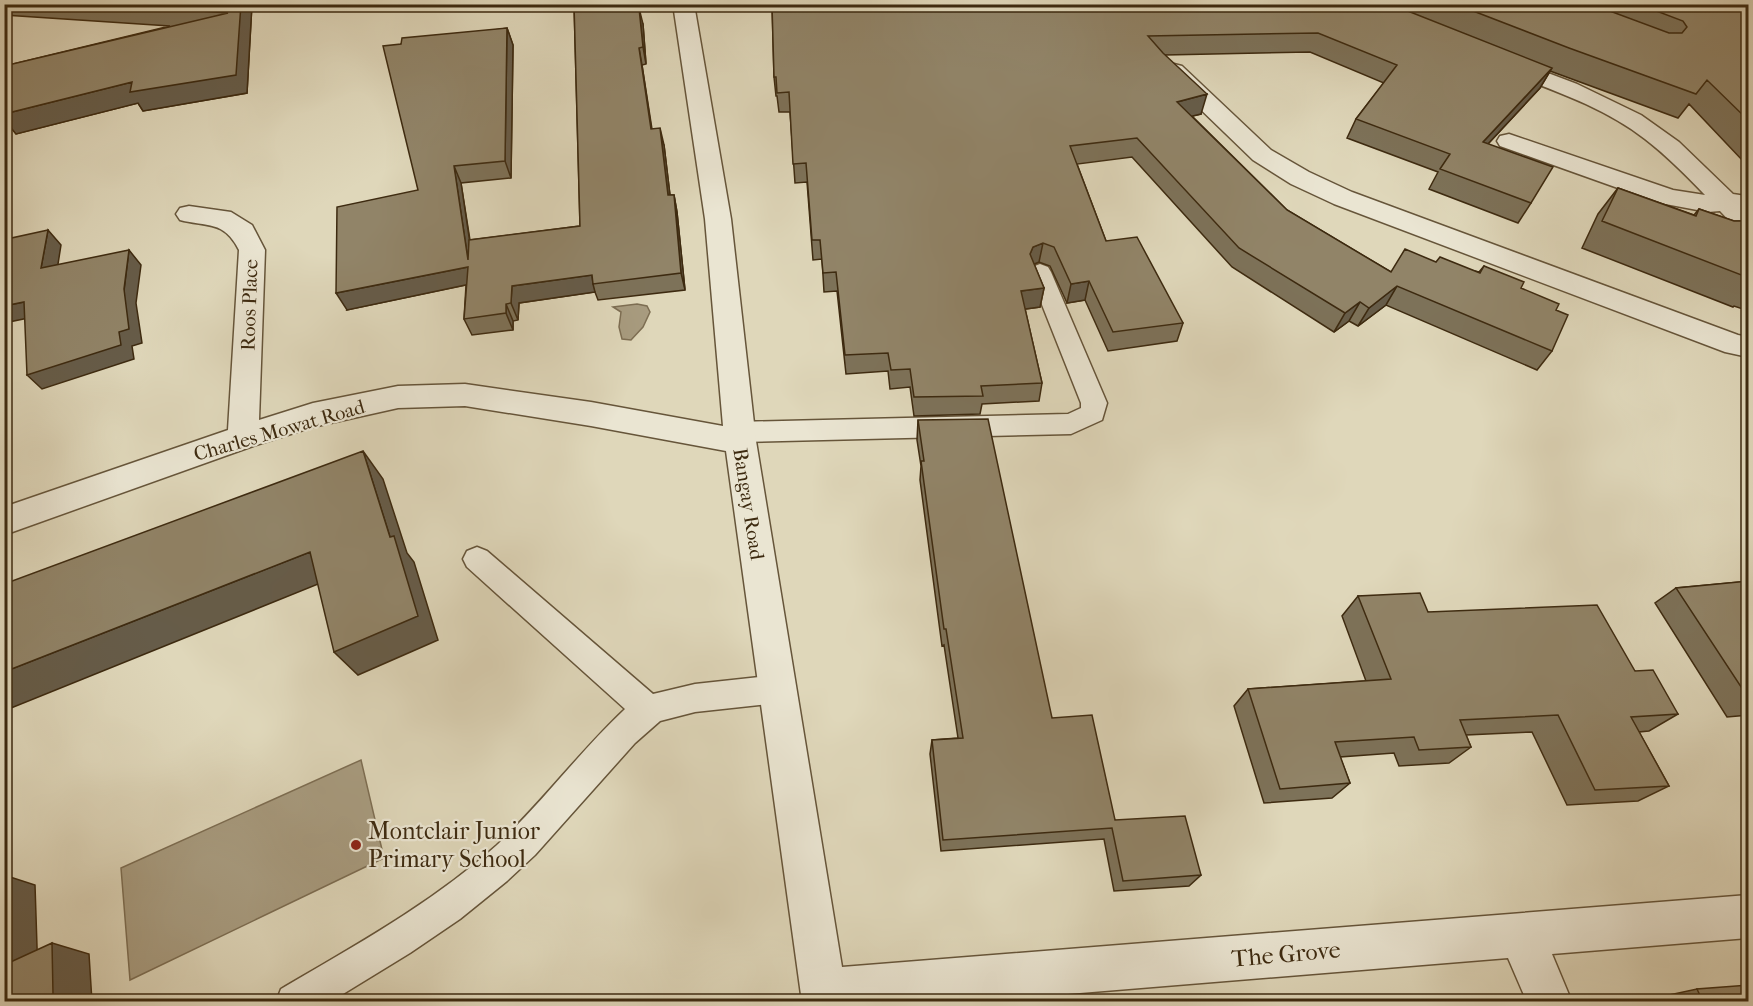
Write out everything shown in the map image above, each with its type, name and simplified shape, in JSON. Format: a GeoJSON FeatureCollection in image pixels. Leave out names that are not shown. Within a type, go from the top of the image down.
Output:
{"type":"FeatureCollection","features":[{"type":"Feature","properties":{"kind":"street","name":"Bangay Road"},"geometry":{"type":"LineString","coordinates":[[683,4],[718,219],[739,436],[824,996]]}},
{"type":"Feature","properties":{"kind":"street"},"geometry":{"type":"LineString","coordinates":[[1488,57],[1587,96],[1644,128],[1738,202],[1749,225]]}},
{"type":"Feature","properties":{"kind":"street"},"geometry":{"type":"LineString","coordinates":[[1168,66],[1262,155],[1300,178],[1343,198],[1735,345],[1749,347]]}},
{"type":"Feature","properties":{"kind":"street"},"geometry":{"type":"LineString","coordinates":[[1509,141],[1669,197],[1708,204],[1738,202]]}},
{"type":"Feature","properties":{"kind":"street","name":"Roos Place"},"geometry":{"type":"LineString","coordinates":[[189,214],[222,218],[243,231],[252,250],[243,437]]}},
{"type":"Feature","properties":{"kind":"street","name":"Charles Mowat Road"},"geometry":{"type":"LineString","coordinates":[[4,521],[243,437],[313,416],[398,396],[465,395],[739,436]]}},
{"type":"Feature","properties":{"kind":"street","name":"The Grove"},"geometry":{"type":"LineString","coordinates":[[824,996],[1749,918]]}},
{"type":"Feature","properties":{"kind":"street"},"geometry":{"type":"LineString","coordinates":[[1521,936],[1550,1002]]}},
{"type":"Feature","properties":{"kind":"lane"},"geometry":{"type":"LineString","coordinates":[[739,436],[1071,424],[1086,419],[1093,413],[1094,403],[1040,272]]}},
{"type":"Feature","properties":{"kind":"lane"},"geometry":{"type":"LineString","coordinates":[[477,558],[650,710]]}},
{"type":"Feature","properties":{"kind":"lane"},"geometry":{"type":"LineString","coordinates":[[294,1002],[389,945],[448,906],[495,869],[546,819],[622,735],[650,710],[692,700],[777,689]]}},
{"type":"Feature","properties":{"kind":"shaded area"},"geometry":{"type":"Polygon","coordinates":[[[637,304],[647,306],[650,312],[643,327],[631,340],[622,339],[619,327],[621,312],[613,307],[637,304]]]}},
{"type":"Feature","properties":{"kind":"shaded area"},"geometry":{"type":"Polygon","coordinates":[[[361,760],[384,858],[130,980],[121,868],[361,760]]]}},
{"type":"Feature","properties":{"kind":"building"},"geometry":{"type":"Polygon","coordinates":[[[103,4],[241,4],[236,75],[130,92],[132,82],[4,114],[4,66],[228,13],[103,4]]]}},
{"type":"Feature","properties":{"kind":"building"},"geometry":{"type":"Polygon","coordinates":[[[574,4],[632,4],[633,8],[639,8],[643,47],[639,48],[651,129],[660,128],[668,195],[674,195],[681,273],[593,284],[592,275],[512,286],[511,303],[506,304],[506,313],[464,319],[468,267],[336,293],[337,207],[418,190],[383,46],[401,44],[402,38],[507,28],[505,161],[454,166],[468,260],[469,240],[580,226],[574,4]]]}},
{"type":"Feature","properties":{"kind":"building"},"geometry":{"type":"Polygon","coordinates":[[[1390,4],[1552,68],[1483,142],[1553,167],[1531,203],[1440,169],[1450,154],[1356,119],[1397,65],[1318,33],[1148,36],[1207,94],[1177,102],[1287,210],[1391,272],[1405,249],[1436,262],[1440,257],[1480,273],[1484,266],[1524,282],[1521,288],[1559,304],[1556,310],[1568,315],[1552,351],[1397,286],[1369,308],[1360,302],[1345,313],[1239,248],[1137,138],[1070,146],[1106,241],[1137,237],[1183,323],[1113,332],[1089,281],[1071,284],[1054,247],[1043,243],[1033,247],[1030,254],[1044,288],[1021,291],[1042,383],[981,386],[983,396],[914,397],[910,369],[891,370],[888,353],[845,355],[836,272],[823,273],[820,240],[812,240],[806,163],[793,164],[789,92],[777,93],[776,77],[774,77],[772,5],[1390,4]]]}},
{"type":"Feature","properties":{"kind":"building"},"geometry":{"type":"Polygon","coordinates":[[[1455,4],[1591,4],[1669,33],[1682,33],[1687,27],[1683,21],[1638,4],[1749,4],[1749,121],[1707,80],[1696,94],[1455,4]]]}},
{"type":"Feature","properties":{"kind":"building"},"geometry":{"type":"Polygon","coordinates":[[[1618,188],[1696,216],[1699,209],[1734,221],[1749,221],[1749,278],[1602,221],[1618,188]]]}},
{"type":"Feature","properties":{"kind":"building"},"geometry":{"type":"Polygon","coordinates":[[[48,230],[41,268],[129,250],[124,289],[129,329],[119,332],[121,345],[27,375],[24,302],[4,306],[4,247],[7,239],[48,230]]]}},
{"type":"Feature","properties":{"kind":"building"},"geometry":{"type":"Polygon","coordinates":[[[988,419],[1052,718],[1092,715],[1115,820],[1185,816],[1201,875],[1123,881],[1112,828],[943,840],[932,740],[963,738],[946,629],[944,629],[921,461],[924,461],[918,420],[988,419]]]}},
{"type":"Feature","properties":{"kind":"building"},"geometry":{"type":"Polygon","coordinates":[[[363,451],[390,537],[394,536],[418,616],[334,652],[310,552],[4,672],[4,584],[363,451]]]}},
{"type":"Feature","properties":{"kind":"building"},"geometry":{"type":"Polygon","coordinates":[[[1749,581],[1749,699],[1676,588],[1749,581]]]}},
{"type":"Feature","properties":{"kind":"building"},"geometry":{"type":"Polygon","coordinates":[[[1420,593],[1428,612],[1597,605],[1635,671],[1653,670],[1678,714],[1631,717],[1669,786],[1595,790],[1558,715],[1460,720],[1471,747],[1419,750],[1414,737],[1335,742],[1350,783],[1280,789],[1248,689],[1391,679],[1358,596],[1420,593]]]}},
{"type":"Feature","properties":{"kind":"building"},"geometry":{"type":"Polygon","coordinates":[[[52,943],[53,994],[38,1002],[4,1002],[4,965],[52,943]]]}},
{"type":"Feature","properties":{"kind":"building"},"geometry":{"type":"Polygon","coordinates":[[[1749,985],[1749,1002],[1703,1002],[1697,989],[1749,985]]]}},
{"type":"Feature","properties":{"kind":"place","name":"Montclair Junior Primary School"},"geometry":{"type":"Point","coordinates":[356,845]}}]}
